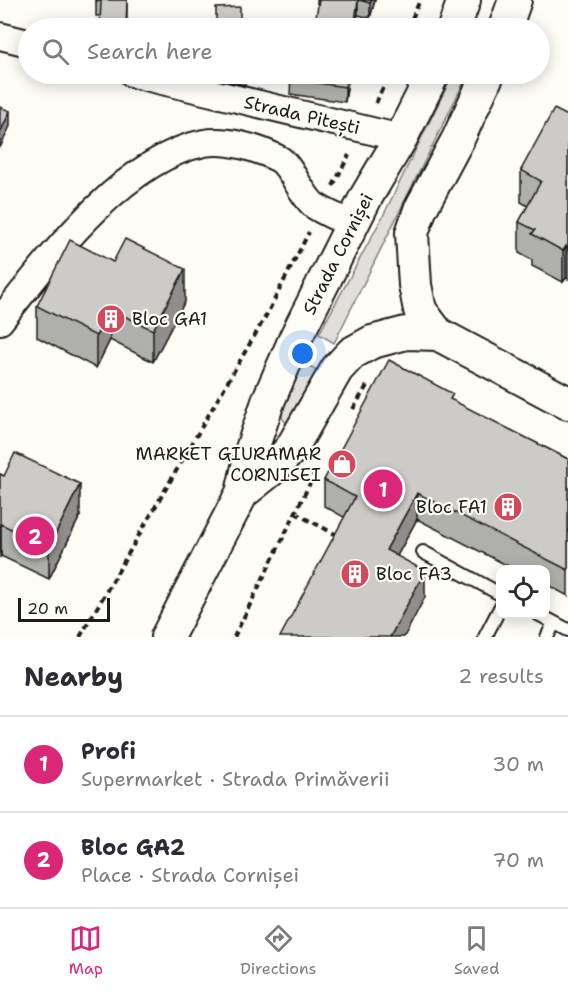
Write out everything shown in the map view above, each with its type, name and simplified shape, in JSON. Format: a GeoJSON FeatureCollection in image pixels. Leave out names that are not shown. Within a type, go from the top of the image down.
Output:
{"type":"FeatureCollection","features":[{"type":"Feature","properties":{"kind":"street"},"geometry":{"type":"LineString","coordinates":[[458,18],[464,0]]}},
{"type":"Feature","properties":{"kind":"street"},"geometry":{"type":"LineString","coordinates":[[509,18],[515,0]]}},
{"type":"Feature","properties":{"kind":"street"},"geometry":{"type":"LineString","coordinates":[[0,36],[18,40]]}},
{"type":"Feature","properties":{"kind":"street","name":"Strada Pitești"},"geometry":{"type":"LineString","coordinates":[[169,84],[401,138]]}},
{"type":"Feature","properties":{"kind":"street","name":"Strada Cornișei"},"geometry":{"type":"LineString","coordinates":[[167,637],[242,493],[252,449],[269,399],[296,337],[352,225],[401,138],[428,84]]}},
{"type":"Feature","properties":{"kind":"street"},"geometry":{"type":"LineString","coordinates":[[483,84],[458,139],[420,210],[412,233],[415,285],[420,310],[438,334],[568,403]]}},
{"type":"Feature","properties":{"kind":"street"},"geometry":{"type":"LineString","coordinates":[[0,321],[69,236],[131,179],[171,156],[204,143],[233,143],[281,160],[299,187],[315,205],[352,225]]}},
{"type":"Feature","properties":{"kind":"street"},"geometry":{"type":"LineString","coordinates":[[242,493],[272,469],[291,449],[337,369],[352,353],[372,342],[406,333],[438,334]]}},
{"type":"Feature","properties":{"kind":"lane"},"geometry":{"type":"LineString","coordinates":[[423,552],[496,591]]}},
{"type":"Feature","properties":{"kind":"lane"},"geometry":{"type":"LineString","coordinates":[[486,637],[496,618]]}},
{"type":"Feature","properties":{"kind":"lane"},"geometry":{"type":"LineString","coordinates":[[546,619],[568,630]]}},
{"type":"Feature","properties":{"kind":"lane"},"geometry":{"type":"LineString","coordinates":[[547,637],[554,623]]}},
{"type":"Feature","properties":{"kind":"path"},"geometry":{"type":"LineString","coordinates":[[412,18],[420,0]]}},
{"type":"Feature","properties":{"kind":"path"},"geometry":{"type":"LineString","coordinates":[[80,637],[267,314],[384,84]]}},
{"type":"Feature","properties":{"kind":"path"},"geometry":{"type":"LineString","coordinates":[[347,419],[371,379]]}},
{"type":"Feature","properties":{"kind":"path"},"geometry":{"type":"LineString","coordinates":[[234,637],[318,467]]}},
{"type":"Feature","properties":{"kind":"path"},"geometry":{"type":"LineString","coordinates":[[295,513],[343,538]]}},
{"type":"Feature","properties":{"kind":"shaded area"},"geometry":{"type":"Polygon","coordinates":[[[448,84],[463,84],[334,343],[319,334],[383,216],[448,84]]]}},
{"type":"Feature","properties":{"kind":"shaded area"},"geometry":{"type":"Polygon","coordinates":[[[304,363],[322,373],[290,424],[284,420],[283,406],[304,363]]]}},
{"type":"Feature","properties":{"kind":"building"},"geometry":{"type":"Polygon","coordinates":[[[127,0],[126,18],[100,18],[101,1],[96,1],[127,0]]]}},
{"type":"Feature","properties":{"kind":"building"},"geometry":{"type":"Polygon","coordinates":[[[319,0],[358,0],[355,18],[316,18],[319,0]]]}},
{"type":"Feature","properties":{"kind":"building"},"geometry":{"type":"Polygon","coordinates":[[[240,7],[240,18],[216,18],[216,8],[240,7]]]}},
{"type":"Feature","properties":{"kind":"building"},"geometry":{"type":"Polygon","coordinates":[[[324,84],[345,84],[345,87],[324,84]]]}},
{"type":"Feature","properties":{"kind":"building"},"geometry":{"type":"Polygon","coordinates":[[[0,107],[10,111],[0,133],[0,107]]]}},
{"type":"Feature","properties":{"kind":"building"},"geometry":{"type":"Polygon","coordinates":[[[554,109],[568,116],[568,248],[566,246],[563,251],[532,234],[535,230],[519,222],[541,181],[521,170],[554,109]]]}},
{"type":"Feature","properties":{"kind":"building"},"geometry":{"type":"Polygon","coordinates":[[[125,239],[185,269],[153,330],[110,309],[96,336],[37,306],[70,240],[113,262],[125,239]]]}},
{"type":"Feature","properties":{"kind":"building"},"geometry":{"type":"Polygon","coordinates":[[[389,360],[453,394],[450,399],[568,459],[568,570],[417,493],[386,550],[425,571],[390,637],[280,637],[355,497],[324,480],[389,360]]]}},
{"type":"Feature","properties":{"kind":"building"},"geometry":{"type":"Polygon","coordinates":[[[15,453],[80,484],[49,547],[1,524],[0,527],[0,474],[4,476],[15,453]]]}},
{"type":"Feature","properties":{"kind":"place","name":"Bloc GA1"},"geometry":{"type":"Point","coordinates":[111,319]}},
{"type":"Feature","properties":{"kind":"place","name":"MARKET GIURAMAR CORNISEI"},"geometry":{"type":"Point","coordinates":[342,464]}},
{"type":"Feature","properties":{"kind":"place","name":"Profi"},"geometry":{"type":"Point","coordinates":[383,489]}},
{"type":"Feature","properties":{"kind":"place","name":"Bloc FA1"},"geometry":{"type":"Point","coordinates":[508,507]}},
{"type":"Feature","properties":{"kind":"place","name":"Bloc GA2"},"geometry":{"type":"Point","coordinates":[35,536]}},
{"type":"Feature","properties":{"kind":"place","name":"Bloc FA3"},"geometry":{"type":"Point","coordinates":[355,574]}}]}
